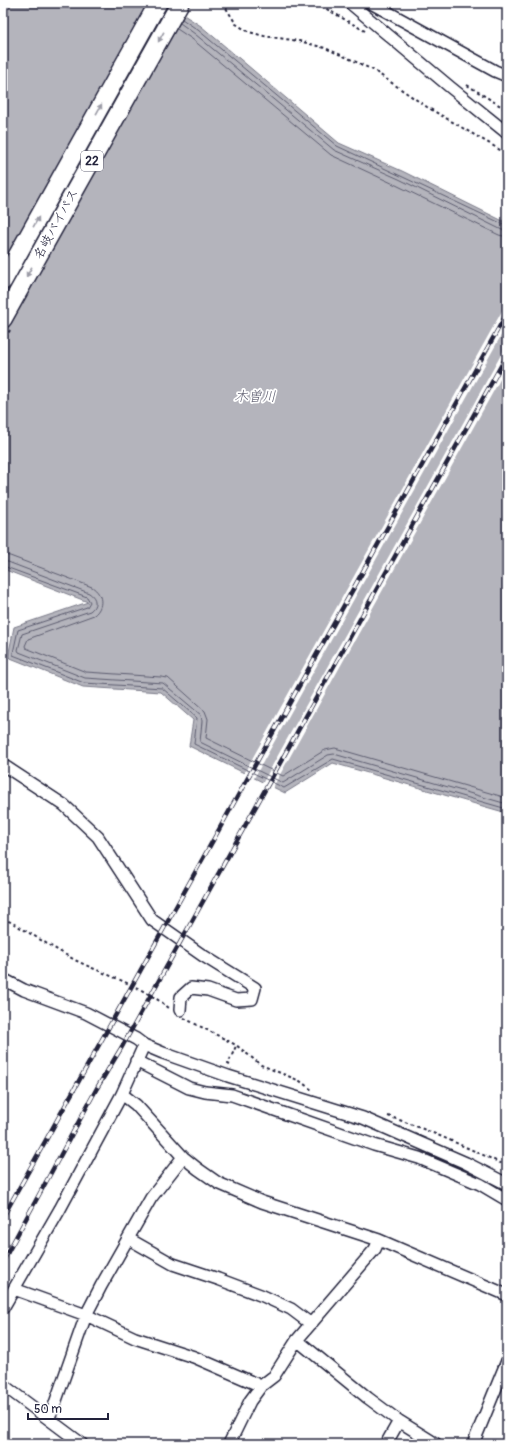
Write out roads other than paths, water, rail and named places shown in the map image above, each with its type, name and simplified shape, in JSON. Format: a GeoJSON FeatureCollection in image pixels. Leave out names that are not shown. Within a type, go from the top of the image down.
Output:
{"type":"FeatureCollection","features":[{"type":"Feature","properties":{"kind":"highway","name":"名岐バイパス"},"geometry":{"type":"LineString","coordinates":[[3,281],[158,3]]}},
{"type":"Feature","properties":{"kind":"highway","name":"名岐バイパス"},"geometry":{"type":"LineString","coordinates":[[3,319],[180,3]]}},
{"type":"Feature","properties":{"kind":"street"},"geometry":{"type":"LineString","coordinates":[[350,3],[450,88],[507,133]]}},
{"type":"Feature","properties":{"kind":"street"},"geometry":{"type":"LineString","coordinates":[[371,3],[495,71],[507,76]]}},
{"type":"Feature","properties":{"kind":"street"},"geometry":{"type":"LineString","coordinates":[[3,765],[64,805],[98,837],[152,920],[202,955],[255,988],[252,999],[236,1000],[208,990],[191,988],[181,997],[178,1012]]}},
{"type":"Feature","properties":{"kind":"street"},"geometry":{"type":"LineString","coordinates":[[3,979],[24,990],[86,1013],[136,1039],[144,1045],[228,1076],[363,1118],[466,1163],[507,1184]]}},
{"type":"Feature","properties":{"kind":"street"},"geometry":{"type":"LineString","coordinates":[[3,1308],[60,1209],[122,1094],[144,1045]]}},
{"type":"Feature","properties":{"kind":"street"},"geometry":{"type":"LineString","coordinates":[[136,1061],[189,1088],[205,1092],[232,1095],[374,1145],[419,1158],[480,1184],[507,1200]]}},
{"type":"Feature","properties":{"kind":"street"},"geometry":{"type":"LineString","coordinates":[[122,1094],[136,1105],[183,1157],[218,1183],[262,1202],[379,1240],[507,1296]]}},
{"type":"Feature","properties":{"kind":"street"},"geometry":{"type":"LineString","coordinates":[[48,1418],[53,1409],[86,1315],[101,1286],[151,1198],[183,1157]]}},
{"type":"Feature","properties":{"kind":"street"},"geometry":{"type":"LineString","coordinates":[[129,1239],[173,1264],[218,1278],[291,1309],[311,1324]]}},
{"type":"Feature","properties":{"kind":"street"},"geometry":{"type":"LineString","coordinates":[[229,1444],[250,1401],[261,1386],[274,1376],[298,1340],[374,1249],[379,1240]]}},
{"type":"Feature","properties":{"kind":"street"},"geometry":{"type":"LineString","coordinates":[[14,1289],[86,1315],[135,1338],[194,1357],[261,1386]]}},
{"type":"Feature","properties":{"kind":"street"},"geometry":{"type":"LineString","coordinates":[[298,1340],[398,1421],[436,1444]]}},
{"type":"Feature","properties":{"kind":"street"},"geometry":{"type":"LineString","coordinates":[[473,1444],[507,1361]]}},
{"type":"Feature","properties":{"kind":"street"},"geometry":{"type":"LineString","coordinates":[[3,1385],[82,1444]]}},
{"type":"Feature","properties":{"kind":"street"},"geometry":{"type":"LineString","coordinates":[[386,1444],[398,1421]]}},
{"type":"Feature","properties":{"kind":"water","name":"木曽川"},"geometry":{"type":"Polygon","coordinates":[[[3,3],[165,3],[201,26],[339,143],[402,171],[507,223],[507,813],[333,763],[285,793],[189,746],[193,720],[161,692],[83,687],[8,657],[14,627],[88,602],[3,569],[3,3]]]}},
{"type":"Feature","properties":{"kind":"railway"},"geometry":{"type":"LineString","coordinates":[[3,1217],[507,313]]}},
{"type":"Feature","properties":{"kind":"railway"},"geometry":{"type":"LineString","coordinates":[[3,1261],[97,1088],[123,1045],[507,355]]}}]}
